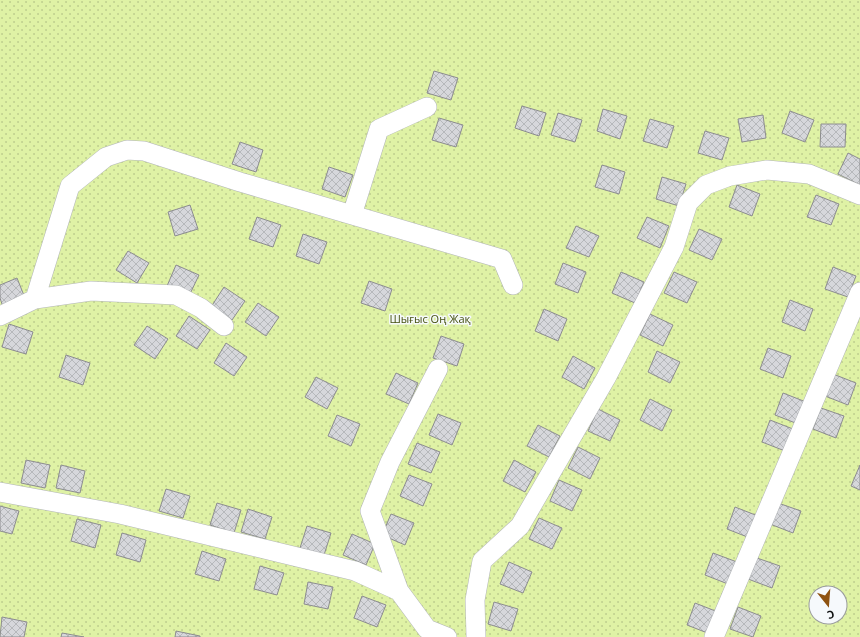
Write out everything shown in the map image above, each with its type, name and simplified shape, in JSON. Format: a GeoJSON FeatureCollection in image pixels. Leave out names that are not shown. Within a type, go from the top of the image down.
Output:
{"type":"FeatureCollection","features":[{"type":"Feature","properties":{"kind":"lane"},"geometry":{"type":"LineString","coordinates":[[352,215],[379,129],[427,107]]}},
{"type":"Feature","properties":{"kind":"lane"},"geometry":{"type":"LineString","coordinates":[[36,299],[70,186],[106,158],[127,150],[144,151],[240,182],[502,259],[513,285]]}},
{"type":"Feature","properties":{"kind":"lane"},"geometry":{"type":"LineString","coordinates":[[476,637],[474,600],[482,561],[520,526],[606,378],[674,247],[688,203],[706,185],[730,176],[767,170],[809,174],[860,195]]}},
{"type":"Feature","properties":{"kind":"lane"},"geometry":{"type":"LineString","coordinates":[[0,316],[36,299],[91,291],[176,295],[201,308],[224,326]]}},
{"type":"Feature","properties":{"kind":"lane"},"geometry":{"type":"LineString","coordinates":[[714,637],[860,292]]}},
{"type":"Feature","properties":{"kind":"lane"},"geometry":{"type":"LineString","coordinates":[[438,369],[390,462],[370,511],[399,590],[427,629],[447,637]]}},
{"type":"Feature","properties":{"kind":"lane"},"geometry":{"type":"LineString","coordinates":[[0,492],[120,514],[348,569],[399,590]]}},
{"type":"Feature","properties":{"kind":"green space","name":"Шығыс Оң Жақ"},"geometry":{"type":"Polygon","coordinates":[[[0,0],[860,0],[860,637],[0,637],[0,0]]]}},
{"type":"Feature","properties":{"kind":"building"},"geometry":{"type":"Polygon","coordinates":[[[434,71],[458,78],[451,100],[427,93],[434,71]]]}},
{"type":"Feature","properties":{"kind":"building"},"geometry":{"type":"Polygon","coordinates":[[[522,106],[546,113],[539,136],[515,128],[522,106]]]}},
{"type":"Feature","properties":{"kind":"building"},"geometry":{"type":"Polygon","coordinates":[[[603,109],[627,116],[620,139],[597,131],[603,109]]]}},
{"type":"Feature","properties":{"kind":"building"},"geometry":{"type":"Polygon","coordinates":[[[790,111],[814,120],[805,142],[782,133],[790,111]]]}},
{"type":"Feature","properties":{"kind":"building"},"geometry":{"type":"Polygon","coordinates":[[[558,113],[582,120],[575,142],[551,135],[558,113]]]}},
{"type":"Feature","properties":{"kind":"building"},"geometry":{"type":"Polygon","coordinates":[[[763,115],[766,138],[742,142],[738,119],[763,115]]]}},
{"type":"Feature","properties":{"kind":"building"},"geometry":{"type":"Polygon","coordinates":[[[439,118],[463,125],[456,147],[432,140],[439,118]]]}},
{"type":"Feature","properties":{"kind":"building"},"geometry":{"type":"Polygon","coordinates":[[[650,119],[674,126],[667,148],[643,141],[650,119]]]}},
{"type":"Feature","properties":{"kind":"building"},"geometry":{"type":"Polygon","coordinates":[[[821,124],[846,124],[845,147],[820,147],[821,124]]]}},
{"type":"Feature","properties":{"kind":"building"},"geometry":{"type":"Polygon","coordinates":[[[705,131],[729,138],[722,160],[698,153],[705,131]]]}},
{"type":"Feature","properties":{"kind":"building"},"geometry":{"type":"Polygon","coordinates":[[[240,142],[263,150],[256,172],[232,164],[240,142]]]}},
{"type":"Feature","properties":{"kind":"building"},"geometry":{"type":"Polygon","coordinates":[[[848,153],[860,159],[860,185],[838,174],[848,153]]]}},
{"type":"Feature","properties":{"kind":"building"},"geometry":{"type":"Polygon","coordinates":[[[602,165],[625,172],[619,194],[595,187],[602,165]]]}},
{"type":"Feature","properties":{"kind":"building"},"geometry":{"type":"Polygon","coordinates":[[[329,167],[353,175],[345,197],[322,189],[329,167]]]}},
{"type":"Feature","properties":{"kind":"building"},"geometry":{"type":"Polygon","coordinates":[[[662,177],[686,184],[679,206],[656,199],[662,177]]]}},
{"type":"Feature","properties":{"kind":"building"},"geometry":{"type":"Polygon","coordinates":[[[737,185],[760,194],[752,216],[729,207],[737,185]]]}},
{"type":"Feature","properties":{"kind":"building"},"geometry":{"type":"Polygon","coordinates":[[[816,195],[839,204],[831,225],[807,217],[816,195]]]}},
{"type":"Feature","properties":{"kind":"building"},"geometry":{"type":"Polygon","coordinates":[[[190,205],[198,229],[175,236],[168,212],[190,205]]]}},
{"type":"Feature","properties":{"kind":"building"},"geometry":{"type":"Polygon","coordinates":[[[257,217],[281,225],[273,247],[249,239],[257,217]]]}},
{"type":"Feature","properties":{"kind":"building"},"geometry":{"type":"Polygon","coordinates":[[[647,217],[669,226],[660,248],[637,238],[647,217]]]}},
{"type":"Feature","properties":{"kind":"building"},"geometry":{"type":"Polygon","coordinates":[[[576,226],[599,236],[589,257],[566,248],[576,226]]]}},
{"type":"Feature","properties":{"kind":"building"},"geometry":{"type":"Polygon","coordinates":[[[699,229],[722,239],[712,260],[689,250],[699,229]]]}},
{"type":"Feature","properties":{"kind":"building"},"geometry":{"type":"Polygon","coordinates":[[[303,234],[327,242],[319,264],[296,256],[303,234]]]}},
{"type":"Feature","properties":{"kind":"building"},"geometry":{"type":"Polygon","coordinates":[[[128,251],[149,263],[137,283],[116,270],[128,251]]]}},
{"type":"Feature","properties":{"kind":"building"},"geometry":{"type":"Polygon","coordinates":[[[563,263],[586,272],[578,293],[555,284],[563,263]]]}},
{"type":"Feature","properties":{"kind":"building"},"geometry":{"type":"Polygon","coordinates":[[[176,265],[199,275],[189,296],[167,286],[176,265]]]}},
{"type":"Feature","properties":{"kind":"building"},"geometry":{"type":"Polygon","coordinates":[[[833,267],[856,276],[848,297],[825,289],[833,267]]]}},
{"type":"Feature","properties":{"kind":"building"},"geometry":{"type":"Polygon","coordinates":[[[621,272],[644,282],[635,303],[612,293],[621,272]]]}},
{"type":"Feature","properties":{"kind":"building"},"geometry":{"type":"Polygon","coordinates":[[[674,272],[697,282],[687,303],[664,293],[674,272]]]}},
{"type":"Feature","properties":{"kind":"building"},"geometry":{"type":"Polygon","coordinates":[[[17,278],[25,298],[3,307],[0,298],[0,285],[17,278]]]}},
{"type":"Feature","properties":{"kind":"building"},"geometry":{"type":"Polygon","coordinates":[[[369,281],[392,289],[385,311],[361,303],[369,281]]]}},
{"type":"Feature","properties":{"kind":"building"},"geometry":{"type":"Polygon","coordinates":[[[224,287],[245,301],[232,320],[211,307],[224,287]]]}},
{"type":"Feature","properties":{"kind":"building"},"geometry":{"type":"Polygon","coordinates":[[[790,300],[813,309],[805,331],[782,322],[790,300]]]}},
{"type":"Feature","properties":{"kind":"building"},"geometry":{"type":"Polygon","coordinates":[[[258,303],[279,317],[266,336],[245,322],[258,303]]]}},
{"type":"Feature","properties":{"kind":"building"},"geometry":{"type":"Polygon","coordinates":[[[544,309],[567,319],[558,341],[535,331],[544,309]]]}},
{"type":"Feature","properties":{"kind":"building"},"geometry":{"type":"Polygon","coordinates":[[[650,314],[673,325],[663,346],[640,335],[650,314]]]}},
{"type":"Feature","properties":{"kind":"building"},"geometry":{"type":"Polygon","coordinates":[[[189,316],[210,330],[197,349],[176,336],[189,316]]]}},
{"type":"Feature","properties":{"kind":"building"},"geometry":{"type":"Polygon","coordinates":[[[9,324],[33,332],[26,354],[2,347],[9,324]]]}},
{"type":"Feature","properties":{"kind":"building"},"geometry":{"type":"Polygon","coordinates":[[[147,326],[168,339],[155,359],[134,345],[147,326]]]}},
{"type":"Feature","properties":{"kind":"building"},"geometry":{"type":"Polygon","coordinates":[[[441,336],[464,344],[457,366],[433,358],[441,336]]]}},
{"type":"Feature","properties":{"kind":"building"},"geometry":{"type":"Polygon","coordinates":[[[226,343],[247,357],[234,376],[214,363],[226,343]]]}},
{"type":"Feature","properties":{"kind":"building"},"geometry":{"type":"Polygon","coordinates":[[[768,348],[791,356],[783,378],[760,369],[768,348]]]}},
{"type":"Feature","properties":{"kind":"building"},"geometry":{"type":"Polygon","coordinates":[[[657,351],[680,362],[670,383],[648,372],[657,351]]]}},
{"type":"Feature","properties":{"kind":"building"},"geometry":{"type":"Polygon","coordinates":[[[66,355],[90,363],[83,385],[59,377],[66,355]]]}},
{"type":"Feature","properties":{"kind":"building"},"geometry":{"type":"Polygon","coordinates":[[[573,356],[595,368],[584,389],[562,377],[573,356]]]}},
{"type":"Feature","properties":{"kind":"building"},"geometry":{"type":"Polygon","coordinates":[[[396,373],[418,383],[409,404],[386,394],[396,373]]]}},
{"type":"Feature","properties":{"kind":"building"},"geometry":{"type":"Polygon","coordinates":[[[833,374],[856,383],[848,405],[825,396],[833,374]]]}},
{"type":"Feature","properties":{"kind":"building"},"geometry":{"type":"Polygon","coordinates":[[[316,377],[338,388],[327,409],[305,397],[316,377]]]}},
{"type":"Feature","properties":{"kind":"building"},"geometry":{"type":"Polygon","coordinates":[[[783,393],[806,402],[798,424],[775,415],[783,393]]]}},
{"type":"Feature","properties":{"kind":"building"},"geometry":{"type":"Polygon","coordinates":[[[650,399],[672,410],[662,431],[640,420],[650,399]]]}},
{"type":"Feature","properties":{"kind":"building"},"geometry":{"type":"Polygon","coordinates":[[[821,408],[844,416],[836,438],[813,429],[821,408]]]}},
{"type":"Feature","properties":{"kind":"building"},"geometry":{"type":"Polygon","coordinates":[[[598,409],[620,420],[610,441],[588,431],[598,409]]]}},
{"type":"Feature","properties":{"kind":"building"},"geometry":{"type":"Polygon","coordinates":[[[438,414],[461,423],[452,445],[429,435],[438,414]]]}},
{"type":"Feature","properties":{"kind":"building"},"geometry":{"type":"Polygon","coordinates":[[[337,415],[360,424],[351,446],[328,436],[337,415]]]}},
{"type":"Feature","properties":{"kind":"building"},"geometry":{"type":"Polygon","coordinates":[[[770,420],[793,429],[785,451],[762,442],[770,420]]]}},
{"type":"Feature","properties":{"kind":"building"},"geometry":{"type":"Polygon","coordinates":[[[538,425],[560,436],[549,457],[527,446],[538,425]]]}},
{"type":"Feature","properties":{"kind":"building"},"geometry":{"type":"Polygon","coordinates":[[[417,443],[440,452],[431,473],[408,464],[417,443]]]}},
{"type":"Feature","properties":{"kind":"building"},"geometry":{"type":"Polygon","coordinates":[[[578,447],[600,458],[590,479],[568,468],[578,447]]]}},
{"type":"Feature","properties":{"kind":"building"},"geometry":{"type":"Polygon","coordinates":[[[26,460],[50,465],[45,488],[21,483],[26,460]]]}},
{"type":"Feature","properties":{"kind":"building"},"geometry":{"type":"Polygon","coordinates":[[[514,460],[536,472],[525,492],[503,481],[514,460]]]}},
{"type":"Feature","properties":{"kind":"building"},"geometry":{"type":"Polygon","coordinates":[[[61,465],[85,471],[80,493],[56,488],[61,465]]]}},
{"type":"Feature","properties":{"kind":"building"},"geometry":{"type":"Polygon","coordinates":[[[860,465],[860,490],[851,486],[860,465]]]}},
{"type":"Feature","properties":{"kind":"building"},"geometry":{"type":"Polygon","coordinates":[[[409,475],[432,484],[423,506],[400,496],[409,475]]]}},
{"type":"Feature","properties":{"kind":"building"},"geometry":{"type":"Polygon","coordinates":[[[559,480],[582,490],[572,511],[550,501],[559,480]]]}},
{"type":"Feature","properties":{"kind":"building"},"geometry":{"type":"Polygon","coordinates":[[[166,489],[190,496],[183,518],[159,511],[166,489]]]}},
{"type":"Feature","properties":{"kind":"building"},"geometry":{"type":"Polygon","coordinates":[[[217,503],[241,510],[234,533],[210,525],[217,503]]]}},
{"type":"Feature","properties":{"kind":"building"},"geometry":{"type":"Polygon","coordinates":[[[778,503],[801,511],[793,533],[770,524],[778,503]]]}},
{"type":"Feature","properties":{"kind":"building"},"geometry":{"type":"Polygon","coordinates":[[[0,506],[19,511],[12,534],[0,531],[0,506]]]}},
{"type":"Feature","properties":{"kind":"building"},"geometry":{"type":"Polygon","coordinates":[[[735,507],[758,516],[750,538],[727,529],[735,507]]]}},
{"type":"Feature","properties":{"kind":"building"},"geometry":{"type":"Polygon","coordinates":[[[248,509],[272,517],[265,539],[241,532],[248,509]]]}},
{"type":"Feature","properties":{"kind":"building"},"geometry":{"type":"Polygon","coordinates":[[[391,514],[414,523],[405,545],[382,535],[391,514]]]}},
{"type":"Feature","properties":{"kind":"building"},"geometry":{"type":"Polygon","coordinates":[[[539,518],[562,528],[552,549],[529,539],[539,518]]]}},
{"type":"Feature","properties":{"kind":"building"},"geometry":{"type":"Polygon","coordinates":[[[77,519],[101,525],[95,548],[71,541],[77,519]]]}},
{"type":"Feature","properties":{"kind":"building"},"geometry":{"type":"Polygon","coordinates":[[[307,526],[331,533],[324,555],[300,548],[307,526]]]}},
{"type":"Feature","properties":{"kind":"building"},"geometry":{"type":"Polygon","coordinates":[[[122,533],[146,540],[140,562],[116,555],[122,533]]]}},
{"type":"Feature","properties":{"kind":"building"},"geometry":{"type":"Polygon","coordinates":[[[352,534],[375,544],[366,565],[343,555],[352,534]]]}},
{"type":"Feature","properties":{"kind":"building"},"geometry":{"type":"Polygon","coordinates":[[[202,551],[226,559],[219,581],[195,574],[202,551]]]}},
{"type":"Feature","properties":{"kind":"building"},"geometry":{"type":"Polygon","coordinates":[[[713,553],[737,562],[728,584],[705,575],[713,553]]]}},
{"type":"Feature","properties":{"kind":"building"},"geometry":{"type":"Polygon","coordinates":[[[757,558],[780,566],[772,588],[748,579],[757,558]]]}},
{"type":"Feature","properties":{"kind":"building"},"geometry":{"type":"Polygon","coordinates":[[[509,562],[532,572],[523,593],[500,584],[509,562]]]}},
{"type":"Feature","properties":{"kind":"building"},"geometry":{"type":"Polygon","coordinates":[[[260,566],[284,573],[277,595],[254,589],[260,566]]]}},
{"type":"Feature","properties":{"kind":"building"},"geometry":{"type":"Polygon","coordinates":[[[308,582],[333,587],[328,609],[304,604],[308,582]]]}},
{"type":"Feature","properties":{"kind":"building"},"geometry":{"type":"Polygon","coordinates":[[[362,596],[386,605],[377,627],[354,618],[362,596]]]}},
{"type":"Feature","properties":{"kind":"building"},"geometry":{"type":"Polygon","coordinates":[[[494,602],[518,609],[511,631],[488,624],[494,602]]]}},
{"type":"Feature","properties":{"kind":"building"},"geometry":{"type":"Polygon","coordinates":[[[695,603],[718,612],[710,634],[687,625],[695,603]]]}},
{"type":"Feature","properties":{"kind":"building"},"geometry":{"type":"Polygon","coordinates":[[[738,607],[761,616],[753,637],[730,629],[738,607]]]}},
{"type":"Feature","properties":{"kind":"building"},"geometry":{"type":"Polygon","coordinates":[[[2,617],[27,622],[24,637],[0,637],[2,617]]]}},
{"type":"Feature","properties":{"kind":"building"},"geometry":{"type":"Polygon","coordinates":[[[176,631],[200,636],[200,637],[175,637],[176,631]]]}},
{"type":"Feature","properties":{"kind":"building"},"geometry":{"type":"Polygon","coordinates":[[[62,633],[84,637],[61,637],[62,633]]]}}]}
